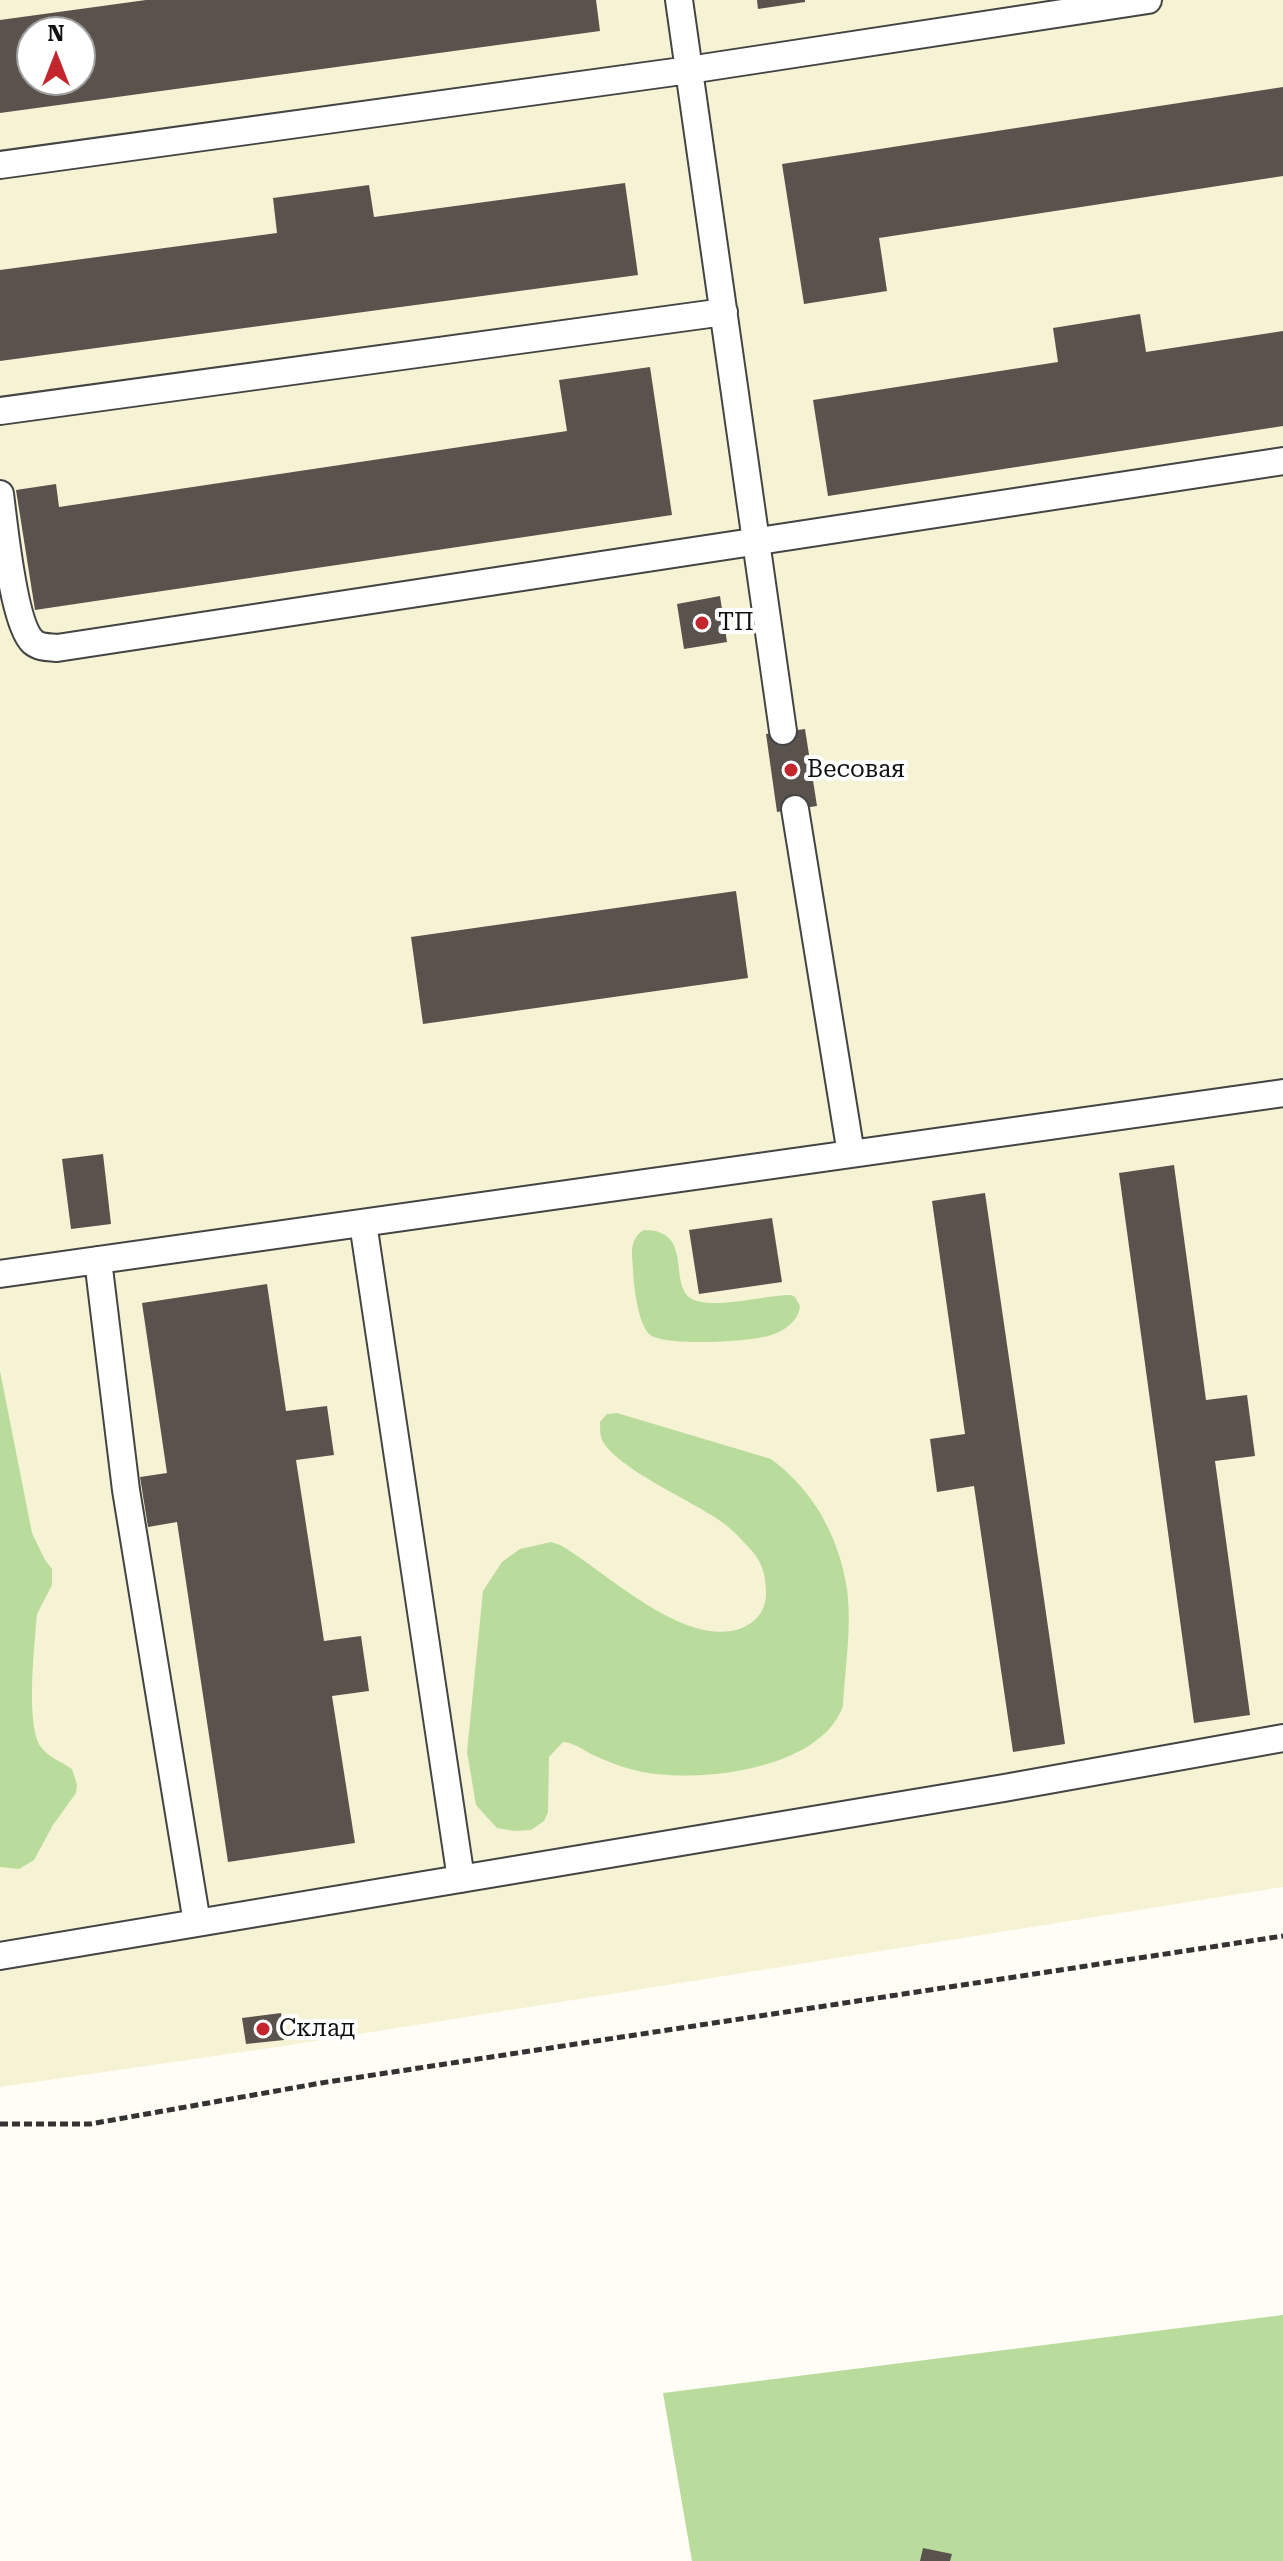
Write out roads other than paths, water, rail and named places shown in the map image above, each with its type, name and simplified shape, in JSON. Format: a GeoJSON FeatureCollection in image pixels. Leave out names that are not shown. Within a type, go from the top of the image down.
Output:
{"type":"FeatureCollection","features":[{"type":"Feature","properties":{"kind":"lane"},"geometry":{"type":"LineString","coordinates":[[679,0],[783,731]]}},
{"type":"Feature","properties":{"kind":"lane"},"geometry":{"type":"LineString","coordinates":[[0,165],[689,70],[1148,0]]}},
{"type":"Feature","properties":{"kind":"lane"},"geometry":{"type":"LineString","coordinates":[[0,411],[724,312]]}},
{"type":"Feature","properties":{"kind":"lane"},"geometry":{"type":"LineString","coordinates":[[0,494],[15,595],[24,625],[32,641],[42,647],[57,648],[1283,461]]}},
{"type":"Feature","properties":{"kind":"lane"},"geometry":{"type":"LineString","coordinates":[[795,809],[851,1154]]}},
{"type":"Feature","properties":{"kind":"lane"},"geometry":{"type":"LineString","coordinates":[[0,1274],[1283,1093]]}},
{"type":"Feature","properties":{"kind":"lane"},"geometry":{"type":"LineString","coordinates":[[363,1223],[461,1879]]}},
{"type":"Feature","properties":{"kind":"lane"},"geometry":{"type":"LineString","coordinates":[[98,1260],[126,1490],[197,1923]]}},
{"type":"Feature","properties":{"kind":"lane"},"geometry":{"type":"LineString","coordinates":[[0,1956],[1004,1788],[1283,1738]]}},
{"type":"Feature","properties":{"kind":"place","name":"ТП"},"geometry":{"type":"Point","coordinates":[702,623]}},
{"type":"Feature","properties":{"kind":"place","name":"Весовая"},"geometry":{"type":"Point","coordinates":[791,770]}},
{"type":"Feature","properties":{"kind":"place","name":"Склад"},"geometry":{"type":"Point","coordinates":[263,2029]}}]}
